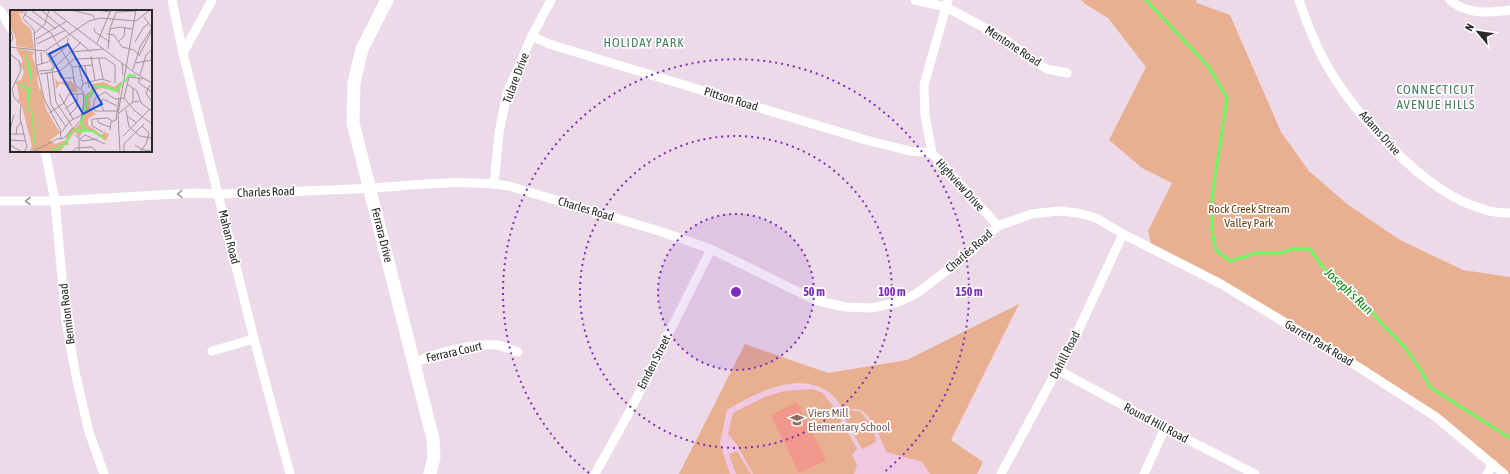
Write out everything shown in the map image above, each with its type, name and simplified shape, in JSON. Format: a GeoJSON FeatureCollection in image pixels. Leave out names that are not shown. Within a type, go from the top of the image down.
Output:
{"type":"FeatureCollection","features":[{"type":"Feature","properties":{"kind":"street","name":"Mahan Road"},"geometry":{"type":"LineString","coordinates":[[172,0],[183,53],[254,339],[290,474]]}},
{"type":"Feature","properties":{"kind":"street"},"geometry":{"type":"LineString","coordinates":[[183,53],[212,0]]}},
{"type":"Feature","properties":{"kind":"street","name":"Ferrara Drive"},"geometry":{"type":"LineString","coordinates":[[387,0],[362,49],[354,83],[353,122],[433,439],[434,457],[430,474]]}},
{"type":"Feature","properties":{"kind":"street","name":"Tulare Drive"},"geometry":{"type":"LineString","coordinates":[[494,184],[499,133],[507,93],[532,36],[551,0]]}},
{"type":"Feature","properties":{"kind":"street","name":"Mentone Road"},"geometry":{"type":"LineString","coordinates":[[915,0],[947,3],[1003,38],[1029,58],[1048,69],[1067,73]]}},
{"type":"Feature","properties":{"kind":"street","name":"Adams Drive"},"geometry":{"type":"LineString","coordinates":[[1299,0],[1306,21],[1326,62],[1349,98],[1384,140],[1414,169],[1440,188],[1464,202],[1483,210],[1510,213]]}},
{"type":"Feature","properties":{"kind":"street"},"geometry":{"type":"LineString","coordinates":[[1450,0],[1471,12],[1510,12]]}},
{"type":"Feature","properties":{"kind":"street","name":"Highview Drive"},"geometry":{"type":"LineString","coordinates":[[947,3],[924,85],[925,115],[932,153],[998,226]]}},
{"type":"Feature","properties":{"kind":"street"},"geometry":{"type":"LineString","coordinates":[[0,10],[10,27]]}},
{"type":"Feature","properties":{"kind":"street","name":"Pittson Road"},"geometry":{"type":"LineString","coordinates":[[532,36],[549,44],[866,140],[910,151],[932,153]]}},
{"type":"Feature","properties":{"kind":"street","name":"Bennion Road"},"geometry":{"type":"LineString","coordinates":[[45,152],[55,201],[66,321],[76,376],[89,432],[104,474]]}},
{"type":"Feature","properties":{"kind":"street","name":"Charles Road"},"geometry":{"type":"LineString","coordinates":[[0,200],[55,201],[194,193],[219,194],[370,188],[437,183],[494,184],[509,186],[651,229],[711,249],[815,300],[845,307],[872,308],[898,302],[916,294],[967,255],[998,226],[1030,214],[1059,211],[1078,213],[1096,218],[1122,234]]}},
{"type":"Feature","properties":{"kind":"street","name":"Dahill Road"},"geometry":{"type":"LineString","coordinates":[[1001,474],[1077,333],[1122,234]]}},
{"type":"Feature","properties":{"kind":"street","name":"Garrett Park Road"},"geometry":{"type":"LineString","coordinates":[[1122,234],[1221,284],[1360,368],[1436,417],[1494,464],[1504,474]]}},
{"type":"Feature","properties":{"kind":"street","name":"Emden Street"},"geometry":{"type":"LineString","coordinates":[[595,474],[631,409],[711,249]]}},
{"type":"Feature","properties":{"kind":"street"},"geometry":{"type":"LineString","coordinates":[[212,351],[254,339]]}},
{"type":"Feature","properties":{"kind":"street","name":"Ferrara Court"},"geometry":{"type":"LineString","coordinates":[[414,363],[430,356],[482,344],[499,345],[518,352]]}},
{"type":"Feature","properties":{"kind":"street","name":"Round Hill Road"},"geometry":{"type":"LineString","coordinates":[[1058,370],[1165,428],[1255,474]]}},
{"type":"Feature","properties":{"kind":"street"},"geometry":{"type":"LineString","coordinates":[[1144,474],[1165,428]]}},
{"type":"Feature","properties":{"kind":"street"},"geometry":{"type":"LineString","coordinates":[[1487,474],[1494,464]]}},
{"type":"Feature","properties":{"kind":"shaded area","name":"Viers Mill Elementary School"},"geometry":{"type":"Polygon","coordinates":[[[789,384],[815,385],[831,394],[844,410],[852,408],[862,411],[877,429],[886,452],[922,462],[930,474],[730,474],[720,443],[727,410],[765,390],[789,384]]]}},
{"type":"Feature","properties":{"kind":"shaded area"},"geometry":{"type":"Polygon","coordinates":[[[797,402],[826,460],[799,473],[771,415],[797,402]]]}},
{"type":"Feature","properties":{"kind":"green space","name":"Rock Creek Stream Valley Park"},"geometry":{"type":"Polygon","coordinates":[[[1081,0],[1196,0],[1197,3],[1230,15],[1281,132],[1309,171],[1347,204],[1400,240],[1463,270],[1510,277],[1510,474],[1504,474],[1436,417],[1360,368],[1152,248],[1148,231],[1172,183],[1142,168],[1109,140],[1146,67],[1108,18],[1081,0]]]}},
{"type":"Feature","properties":{"kind":"green space"},"geometry":{"type":"Polygon","coordinates":[[[1019,304],[951,440],[983,462],[977,474],[930,474],[922,462],[886,452],[874,424],[862,411],[855,409],[844,410],[830,393],[818,386],[791,384],[777,386],[764,391],[727,410],[720,443],[730,474],[679,474],[745,344],[828,373],[907,360],[1019,304]]]}},
{"type":"Feature","properties":{"kind":"green space","name":"Viers Mill Elementary School"},"geometry":{"type":"Polygon","coordinates":[[[812,389],[823,393],[836,410],[857,449],[852,455],[857,465],[854,474],[753,474],[737,445],[728,434],[733,413],[767,396],[785,391],[812,389]]]}},
{"type":"Feature","properties":{"kind":"green space"},"geometry":{"type":"Polygon","coordinates":[[[851,410],[861,412],[874,429],[876,442],[862,449],[842,414],[851,410]]]}},
{"type":"Feature","properties":{"kind":"green space"},"geometry":{"type":"Polygon","coordinates":[[[737,451],[751,474],[736,474],[729,454],[737,451]]]}},
{"type":"Feature","properties":{"kind":"waterway","name":"Joseph's Run"},"geometry":{"type":"LineString","coordinates":[[1146,0],[1209,67],[1227,98],[1212,197],[1212,231],[1216,250],[1230,261],[1257,253],[1280,253],[1293,249],[1310,249],[1328,274],[1358,295],[1383,325],[1404,346],[1431,388],[1510,438]]}},
{"type":"Feature","properties":{"kind":"place","name":"Viers Mill Elementary School"},"geometry":{"type":"Point","coordinates":[797,420]}},
{"type":"Feature","properties":{"kind":"district","name":"HOLIDAY PARK"},"geometry":{"type":"Point","coordinates":[644,42]}},
{"type":"Feature","properties":{"kind":"district","name":"CONNECTICUT AVENUE HILLS"},"geometry":{"type":"Point","coordinates":[1436,96]}}]}
